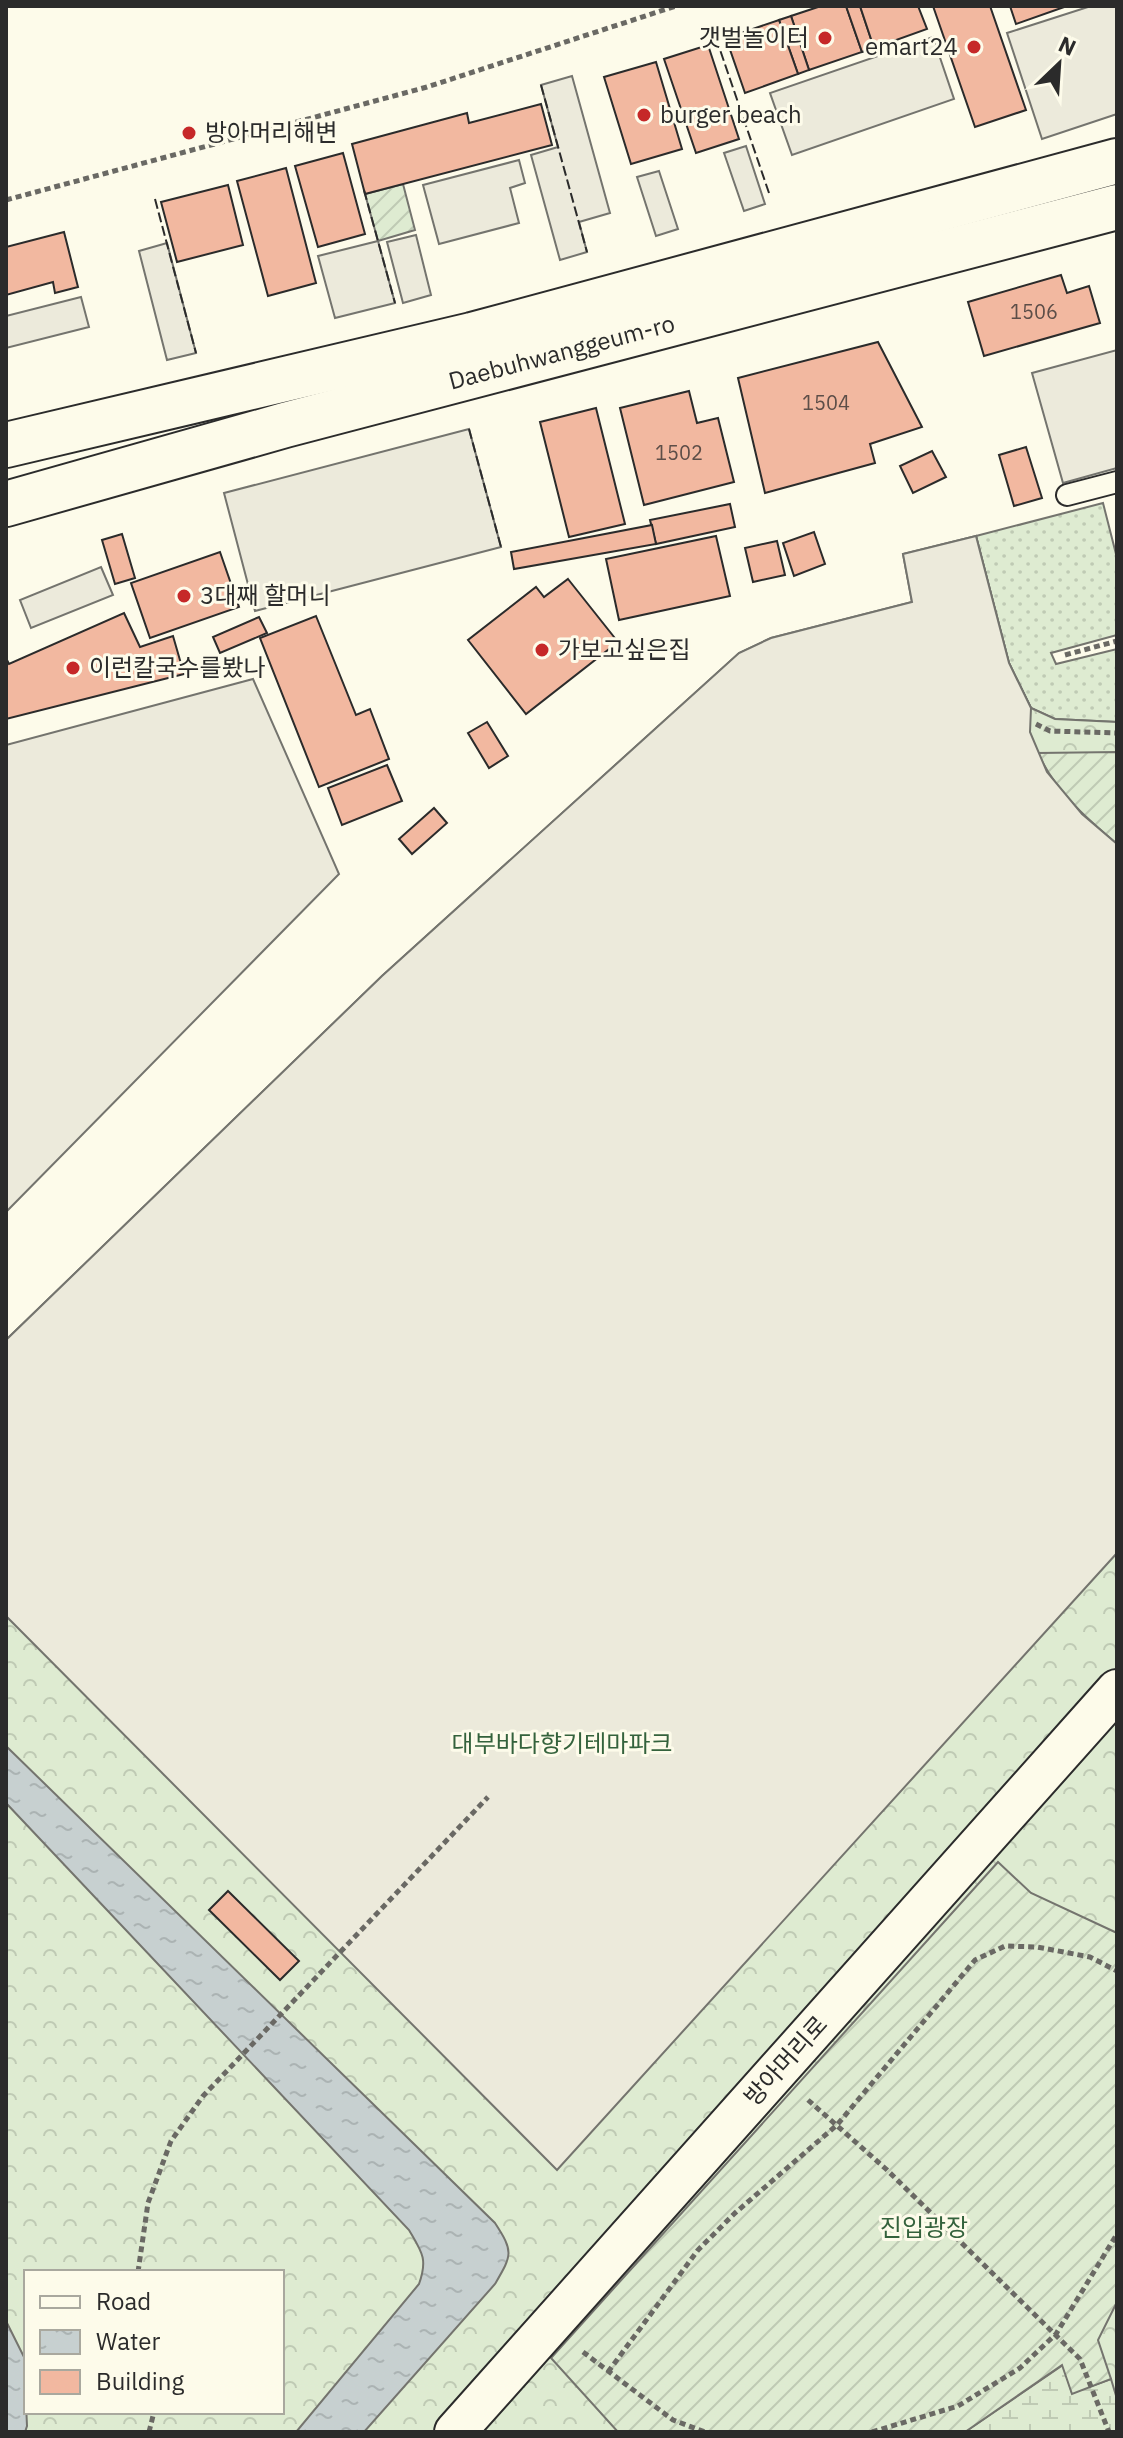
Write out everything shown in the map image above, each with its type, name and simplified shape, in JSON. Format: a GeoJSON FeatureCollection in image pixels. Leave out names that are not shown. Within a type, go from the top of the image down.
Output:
{"type":"FeatureCollection","features":[{"type":"Feature","properties":{"kind":"main road","name":"Daebuhwanggeum-ro"},"geometry":{"type":"LineString","coordinates":[[6,445],[472,335],[1117,161]]}},
{"type":"Feature","properties":{"kind":"main road","name":"Daebuhwanggeum-ro"},"geometry":{"type":"LineString","coordinates":[[6,504],[285,425],[1117,207]]}},
{"type":"Feature","properties":{"kind":"street","name":"방아머리로"},"geometry":{"type":"LineString","coordinates":[[455,2432],[1117,1690]]}},
{"type":"Feature","properties":{"kind":"lane"},"geometry":{"type":"LineString","coordinates":[[1067,495],[1117,482]]}},
{"type":"Feature","properties":{"kind":"path"},"geometry":{"type":"LineString","coordinates":[[6,200],[427,87],[676,6]]}},
{"type":"Feature","properties":{"kind":"path"},"geometry":{"type":"LineString","coordinates":[[1065,655],[1117,641]]}},
{"type":"Feature","properties":{"kind":"path"},"geometry":{"type":"LineString","coordinates":[[1036,724],[1050,731],[1117,733]]}},
{"type":"Feature","properties":{"kind":"path"},"geometry":{"type":"LineString","coordinates":[[138,2270],[148,2203],[166,2153],[203,2096],[488,1797]]}},
{"type":"Feature","properties":{"kind":"path"},"geometry":{"type":"LineString","coordinates":[[608,2372],[698,2250],[735,2213],[837,2125],[975,1960],[1005,1946],[1037,1947],[1090,1957],[1117,1971]]}},
{"type":"Feature","properties":{"kind":"path"},"geometry":{"type":"LineString","coordinates":[[776,2072],[886,2169],[1080,2359],[1109,2432]]}},
{"type":"Feature","properties":{"kind":"path"},"geometry":{"type":"LineString","coordinates":[[872,2432],[958,2406],[1020,2368],[1056,2334],[1117,2234]]}},
{"type":"Feature","properties":{"kind":"path"},"geometry":{"type":"LineString","coordinates":[[550,2325],[673,2420],[705,2432]]}},
{"type":"Feature","properties":{"kind":"green space"},"geometry":{"type":"Polygon","coordinates":[[[403,184],[415,230],[378,241],[365,194],[403,184]]]}},
{"type":"Feature","properties":{"kind":"green space"},"geometry":{"type":"Polygon","coordinates":[[[1103,503],[1117,558],[1117,635],[1051,653],[1056,664],[1117,649],[1117,722],[1055,719],[1031,708],[1009,663],[976,536],[1103,503]]]}},
{"type":"Feature","properties":{"kind":"green space","name":"대부바다향기테마파크"},"geometry":{"type":"Polygon","coordinates":[[[976,536],[1009,663],[1031,708],[1055,719],[1117,722],[1117,2432],[6,2432],[6,1340],[382,976],[739,653],[771,638],[912,602],[903,554],[976,536]]]}},
{"type":"Feature","properties":{"kind":"green space"},"geometry":{"type":"Polygon","coordinates":[[[1117,752],[1117,844],[1062,792],[1038,753],[1117,752]]]}},
{"type":"Feature","properties":{"kind":"green space","name":"진입광장"},"geometry":{"type":"Polygon","coordinates":[[[998,1862],[1031,1893],[1117,1933],[1117,2302],[1098,2340],[1111,2379],[1072,2394],[1062,2365],[965,2432],[618,2432],[551,2358],[998,1862]]]}},
{"type":"Feature","properties":{"kind":"green space"},"geometry":{"type":"Polygon","coordinates":[[[1063,2365],[1072,2393],[1111,2379],[1117,2399],[1117,2432],[965,2432],[1063,2365]]]}},
{"type":"Feature","properties":{"kind":"shaded area"},"geometry":{"type":"Polygon","coordinates":[[[1091,6],[1117,6],[1117,114],[1042,139],[1007,33],[1091,6]]]}},
{"type":"Feature","properties":{"kind":"shaded area"},"geometry":{"type":"Polygon","coordinates":[[[933,37],[954,99],[792,155],[770,93],[933,37]]]}},
{"type":"Feature","properties":{"kind":"shaded area"},"geometry":{"type":"Polygon","coordinates":[[[572,76],[610,213],[579,222],[587,252],[560,260],[531,155],[558,147],[541,85],[572,76]]]}},
{"type":"Feature","properties":{"kind":"shaded area"},"geometry":{"type":"Polygon","coordinates":[[[746,146],[765,204],[744,211],[724,153],[746,146]]]}},
{"type":"Feature","properties":{"kind":"shaded area"},"geometry":{"type":"Polygon","coordinates":[[[519,160],[525,183],[510,188],[519,223],[439,244],[423,185],[519,160]]]}},
{"type":"Feature","properties":{"kind":"shaded area"},"geometry":{"type":"Polygon","coordinates":[[[659,171],[678,229],[656,236],[637,177],[659,171]]]}},
{"type":"Feature","properties":{"kind":"shaded area"},"geometry":{"type":"Polygon","coordinates":[[[416,235],[431,295],[403,303],[387,242],[416,235]]]}},
{"type":"Feature","properties":{"kind":"shaded area"},"geometry":{"type":"Polygon","coordinates":[[[378,241],[395,303],[335,318],[318,256],[378,241]]]}},
{"type":"Feature","properties":{"kind":"shaded area"},"geometry":{"type":"Polygon","coordinates":[[[167,243],[196,353],[167,360],[139,251],[167,243]]]}},
{"type":"Feature","properties":{"kind":"shaded area"},"geometry":{"type":"Polygon","coordinates":[[[81,297],[89,327],[6,348],[6,316],[81,297]]]}},
{"type":"Feature","properties":{"kind":"shaded area"},"geometry":{"type":"Polygon","coordinates":[[[1117,350],[1117,468],[1063,483],[1032,373],[1117,350]]]}},
{"type":"Feature","properties":{"kind":"shaded area"},"geometry":{"type":"Polygon","coordinates":[[[469,429],[501,547],[255,611],[224,493],[469,429]]]}},
{"type":"Feature","properties":{"kind":"shaded area","name":"대부바다향기테마파크"},"geometry":{"type":"Polygon","coordinates":[[[976,536],[1009,663],[1031,708],[1030,732],[1047,772],[1082,814],[1117,844],[1117,1553],[557,2170],[6,1616],[6,1340],[382,976],[739,653],[771,638],[912,602],[903,554],[976,536]]]}},
{"type":"Feature","properties":{"kind":"shaded area"},"geometry":{"type":"Polygon","coordinates":[[[101,567],[113,595],[31,628],[20,600],[101,567]]]}},
{"type":"Feature","properties":{"kind":"shaded area"},"geometry":{"type":"Polygon","coordinates":[[[253,679],[339,874],[6,1212],[6,745],[253,679]]]}},
{"type":"Feature","properties":{"kind":"water"},"geometry":{"type":"Polygon","coordinates":[[[6,1746],[495,2223],[505,2241],[507,2260],[495,2284],[364,2432],[296,2432],[419,2284],[423,2262],[417,2244],[409,2230],[6,1803],[6,1746]]]}},
{"type":"Feature","properties":{"kind":"water"},"geometry":{"type":"Polygon","coordinates":[[[6,2321],[24,2357],[24,2414],[26,2414],[27,2426],[25,2432],[6,2432],[6,2321]]]}},
{"type":"Feature","properties":{"kind":"building"},"geometry":{"type":"Polygon","coordinates":[[[821,6],[846,6],[862,52],[809,70],[791,16],[821,6]]]}},
{"type":"Feature","properties":{"kind":"building"},"geometry":{"type":"Polygon","coordinates":[[[846,6],[860,6],[874,48],[862,52],[846,6]]]}},
{"type":"Feature","properties":{"kind":"building"},"geometry":{"type":"Polygon","coordinates":[[[860,6],[918,6],[927,29],[874,48],[860,6]]]}},
{"type":"Feature","properties":{"kind":"building"},"geometry":{"type":"Polygon","coordinates":[[[933,6],[990,6],[1026,110],[975,127],[933,6]]]}},
{"type":"Feature","properties":{"kind":"building"},"geometry":{"type":"Polygon","coordinates":[[[1010,6],[1067,6],[1016,24],[1010,6]]]}},
{"type":"Feature","properties":{"kind":"building"},"geometry":{"type":"Polygon","coordinates":[[[791,16],[809,70],[798,74],[779,20],[791,16]]]}},
{"type":"Feature","properties":{"kind":"building"},"geometry":{"type":"Polygon","coordinates":[[[779,20],[798,74],[745,93],[726,38],[779,20]]]}},
{"type":"Feature","properties":{"kind":"building"},"geometry":{"type":"Polygon","coordinates":[[[708,45],[739,139],[696,153],[664,59],[708,45]]]}},
{"type":"Feature","properties":{"kind":"building"},"geometry":{"type":"Polygon","coordinates":[[[656,62],[682,149],[631,164],[604,77],[656,62]]]}},
{"type":"Feature","properties":{"kind":"building"},"geometry":{"type":"Polygon","coordinates":[[[541,104],[552,145],[365,194],[352,144],[467,113],[469,123],[541,104]]]}},
{"type":"Feature","properties":{"kind":"building"},"geometry":{"type":"Polygon","coordinates":[[[343,153],[365,234],[318,247],[295,166],[343,153]]]}},
{"type":"Feature","properties":{"kind":"building"},"geometry":{"type":"Polygon","coordinates":[[[286,168],[316,283],[268,296],[237,181],[286,168]]]}},
{"type":"Feature","properties":{"kind":"building"},"geometry":{"type":"Polygon","coordinates":[[[228,185],[243,245],[177,262],[161,202],[228,185]]]}},
{"type":"Feature","properties":{"kind":"building"},"geometry":{"type":"Polygon","coordinates":[[[64,232],[78,287],[55,293],[53,282],[6,295],[6,247],[64,232]]]}},
{"type":"Feature","properties":{"kind":"building"},"geometry":{"type":"Polygon","coordinates":[[[1061,275],[1067,293],[1089,286],[1100,323],[984,356],[968,302],[1061,275]]]}},
{"type":"Feature","properties":{"kind":"building"},"geometry":{"type":"Polygon","coordinates":[[[878,342],[922,427],[870,444],[875,463],[765,493],[738,378],[878,342]]]}},
{"type":"Feature","properties":{"kind":"building"},"geometry":{"type":"Polygon","coordinates":[[[689,391],[697,423],[718,418],[734,482],[644,505],[620,408],[689,391]]]}},
{"type":"Feature","properties":{"kind":"building"},"geometry":{"type":"Polygon","coordinates":[[[596,408],[625,524],[569,537],[540,422],[596,408]]]}},
{"type":"Feature","properties":{"kind":"building"},"geometry":{"type":"Polygon","coordinates":[[[1026,447],[1042,498],[1014,506],[999,455],[1026,447]]]}},
{"type":"Feature","properties":{"kind":"building"},"geometry":{"type":"Polygon","coordinates":[[[932,451],[946,477],[913,493],[900,466],[932,451]]]}},
{"type":"Feature","properties":{"kind":"building"},"geometry":{"type":"Polygon","coordinates":[[[730,504],[735,527],[656,544],[650,520],[730,504]]]}},
{"type":"Feature","properties":{"kind":"building"},"geometry":{"type":"Polygon","coordinates":[[[652,525],[656,544],[514,569],[511,552],[652,525]]]}},
{"type":"Feature","properties":{"kind":"building"},"geometry":{"type":"Polygon","coordinates":[[[814,532],[825,564],[794,576],[783,543],[814,532]]]}},
{"type":"Feature","properties":{"kind":"building"},"geometry":{"type":"Polygon","coordinates":[[[122,534],[135,578],[115,584],[102,540],[122,534]]]}},
{"type":"Feature","properties":{"kind":"building"},"geometry":{"type":"Polygon","coordinates":[[[716,536],[730,596],[619,620],[606,559],[716,536]]]}},
{"type":"Feature","properties":{"kind":"building"},"geometry":{"type":"Polygon","coordinates":[[[777,541],[785,575],[753,582],[745,548],[777,541]]]}},
{"type":"Feature","properties":{"kind":"building"},"geometry":{"type":"Polygon","coordinates":[[[220,552],[239,607],[150,638],[131,583],[220,552]]]}},
{"type":"Feature","properties":{"kind":"building"},"geometry":{"type":"Polygon","coordinates":[[[568,579],[618,642],[526,714],[468,640],[536,587],[544,597],[568,579]]]}},
{"type":"Feature","properties":{"kind":"building"},"geometry":{"type":"Polygon","coordinates":[[[124,613],[140,647],[173,636],[184,674],[6,719],[6,658],[9,664],[124,613]]]}},
{"type":"Feature","properties":{"kind":"building"},"geometry":{"type":"Polygon","coordinates":[[[316,616],[356,715],[370,709],[389,759],[319,787],[260,638],[316,616]]]}},
{"type":"Feature","properties":{"kind":"building"},"geometry":{"type":"Polygon","coordinates":[[[259,617],[267,633],[220,653],[213,637],[259,617]]]}},
{"type":"Feature","properties":{"kind":"building"},"geometry":{"type":"Polygon","coordinates":[[[487,722],[508,756],[489,768],[468,733],[487,722]]]}},
{"type":"Feature","properties":{"kind":"building"},"geometry":{"type":"Polygon","coordinates":[[[387,765],[402,801],[342,825],[328,788],[387,765]]]}},
{"type":"Feature","properties":{"kind":"building"},"geometry":{"type":"Polygon","coordinates":[[[434,808],[447,823],[412,854],[399,839],[434,808]]]}},
{"type":"Feature","properties":{"kind":"building"},"geometry":{"type":"Polygon","coordinates":[[[228,1891],[299,1961],[280,1980],[209,1910],[228,1891]]]}},
{"type":"Feature","properties":{"kind":"fence"},"geometry":{"type":"LineString","coordinates":[[716,38],[769,193]]}},
{"type":"Feature","properties":{"kind":"fence"},"geometry":{"type":"LineString","coordinates":[[541,85],[587,252]]}},
{"type":"Feature","properties":{"kind":"fence"},"geometry":{"type":"LineString","coordinates":[[364,190],[395,303]]}},
{"type":"Feature","properties":{"kind":"fence"},"geometry":{"type":"LineString","coordinates":[[155,199],[196,353]]}},
{"type":"Feature","properties":{"kind":"fence"},"geometry":{"type":"LineString","coordinates":[[469,429],[501,547]]}},
{"type":"Feature","properties":{"kind":"place","name":"갯벌놀이터"},"geometry":{"type":"Point","coordinates":[825,38]}},
{"type":"Feature","properties":{"kind":"place","name":"emart24"},"geometry":{"type":"Point","coordinates":[974,47]}},
{"type":"Feature","properties":{"kind":"place","name":"burger beach"},"geometry":{"type":"Point","coordinates":[644,115]}},
{"type":"Feature","properties":{"kind":"place","name":"방아머리해변"},"geometry":{"type":"Point","coordinates":[189,133]}},
{"type":"Feature","properties":{"kind":"place","name":"3대째 할머니"},"geometry":{"type":"Point","coordinates":[184,596]}},
{"type":"Feature","properties":{"kind":"place","name":"가보고싶은집"},"geometry":{"type":"Point","coordinates":[542,650]}},
{"type":"Feature","properties":{"kind":"place","name":"이런칼국수를봤나"},"geometry":{"type":"Point","coordinates":[73,668]}}]}
